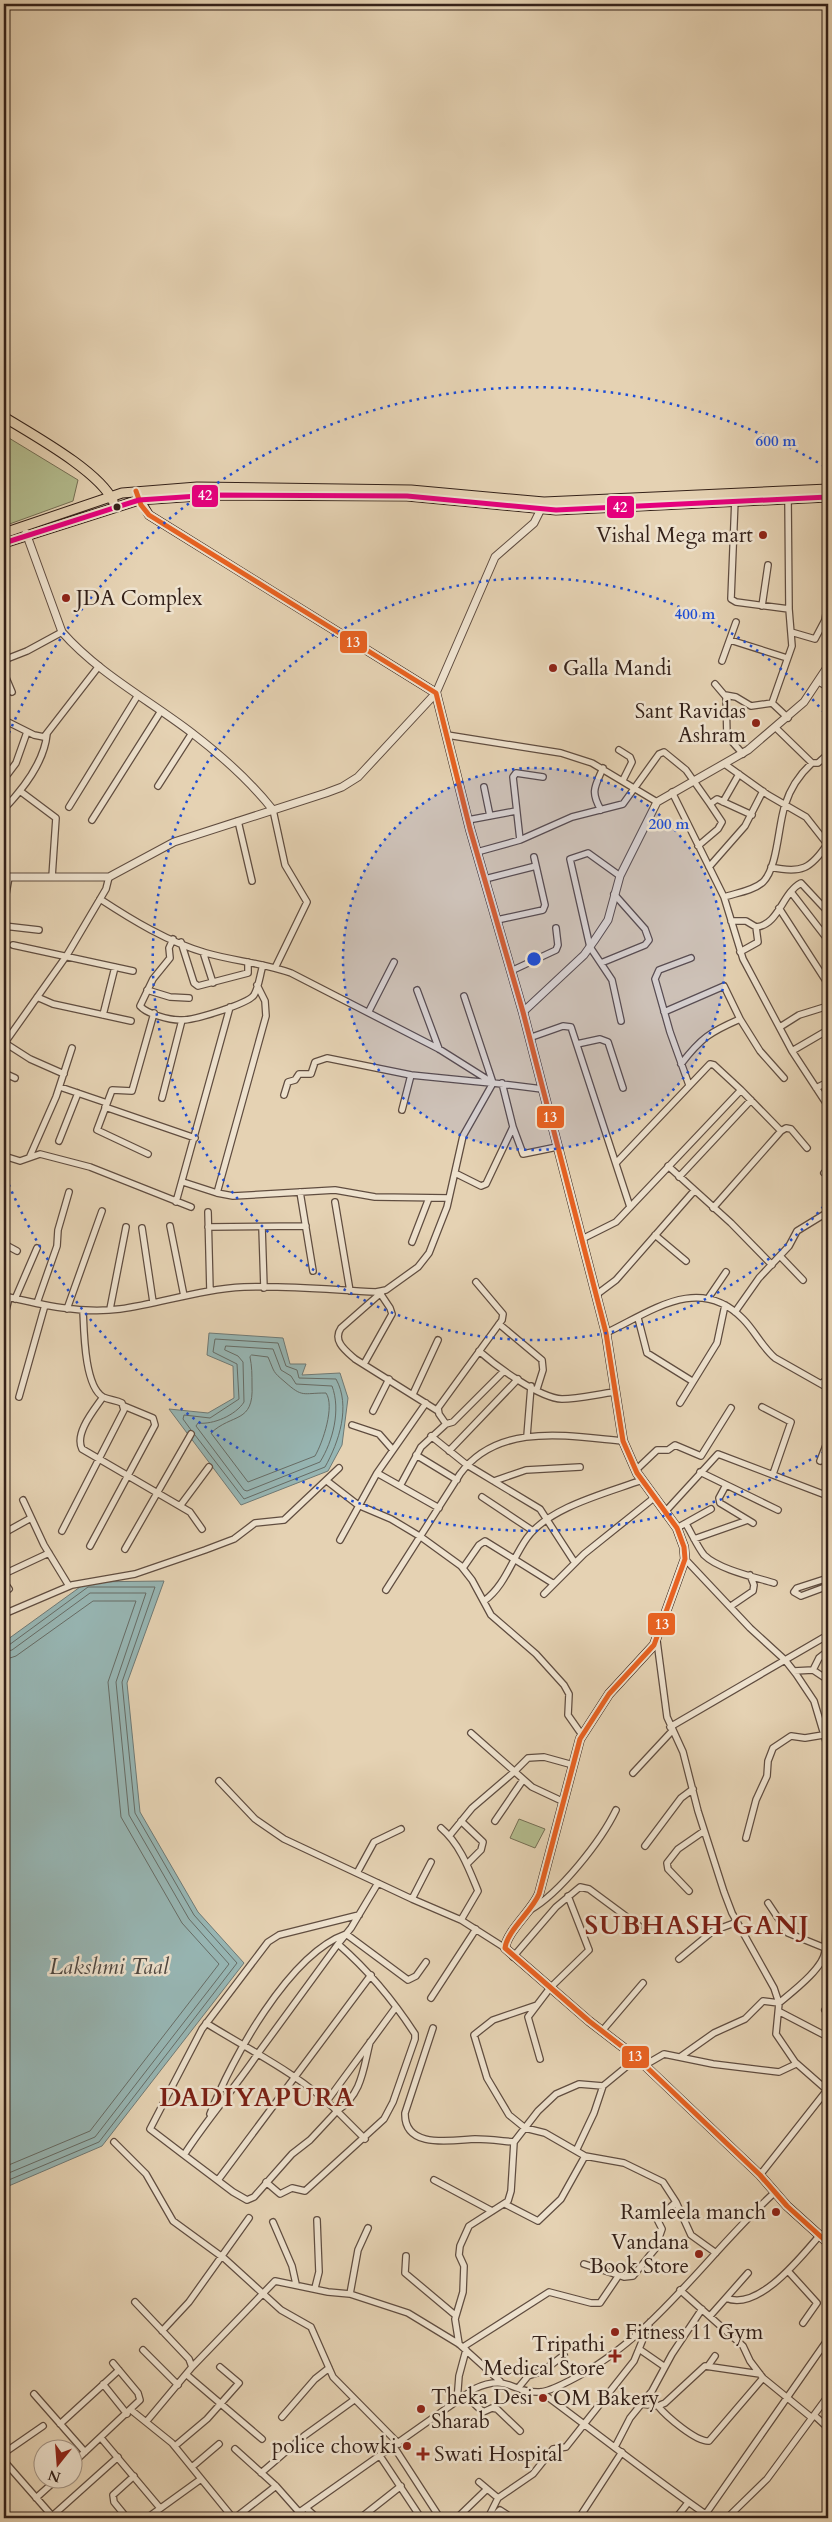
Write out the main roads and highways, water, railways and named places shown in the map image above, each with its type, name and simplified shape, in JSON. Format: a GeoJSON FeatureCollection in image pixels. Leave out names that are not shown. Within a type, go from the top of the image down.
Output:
{"type":"FeatureCollection","features":[{"type":"Feature","properties":{"kind":"main road"},"geometry":{"type":"LineString","coordinates":[[4,417],[71,460],[104,487],[111,496],[115,506]]}},
{"type":"Feature","properties":{"kind":"main road"},"geometry":{"type":"LineString","coordinates":[[4,532],[111,496],[245,486],[411,490],[543,506],[828,489]]}},
{"type":"Feature","properties":{"kind":"main road"},"geometry":{"type":"LineString","coordinates":[[4,543],[115,506],[137,495]]}},
{"type":"Feature","properties":{"kind":"main road"},"geometry":{"type":"LineString","coordinates":[[137,495],[149,514],[436,693],[468,820],[523,1012],[606,1333],[623,1441],[642,1480],[677,1528],[684,1547],[685,1560],[657,1640],[609,1694],[582,1735],[539,1894],[530,1910],[507,1940],[505,1948],[550,1988],[638,2058],[760,2176],[774,2193],[828,2242]]}},
{"type":"Feature","properties":{"kind":"main road"},"geometry":{"type":"LineString","coordinates":[[735,496],[828,497]]}},
{"type":"Feature","properties":{"kind":"water"},"geometry":{"type":"Polygon","coordinates":[[[209,1333],[283,1338],[290,1364],[306,1364],[302,1375],[340,1373],[348,1398],[342,1445],[328,1471],[241,1505],[169,1409],[208,1413],[234,1398],[233,1366],[207,1355],[209,1333]]]}},
{"type":"Feature","properties":{"kind":"water","name":"Lakshmi Taal"},"geometry":{"type":"Polygon","coordinates":[[[164,1581],[127,1683],[140,1812],[198,1912],[244,1963],[102,2146],[4,2188],[4,1642],[87,1582],[164,1581]]]}},
{"type":"Feature","properties":{"kind":"place","name":"Vishal Mega mart"},"geometry":{"type":"Point","coordinates":[763,535]}},
{"type":"Feature","properties":{"kind":"place","name":"JDA Complex"},"geometry":{"type":"Point","coordinates":[66,598]}},
{"type":"Feature","properties":{"kind":"place","name":"Galla Mandi"},"geometry":{"type":"Point","coordinates":[553,668]}},
{"type":"Feature","properties":{"kind":"place","name":"Sant Ravidas Ashram"},"geometry":{"type":"Point","coordinates":[756,723]}},
{"type":"Feature","properties":{"kind":"place","name":"Ramleela manch"},"geometry":{"type":"Point","coordinates":[776,2212]}},
{"type":"Feature","properties":{"kind":"place","name":"Vandana Book Store"},"geometry":{"type":"Point","coordinates":[699,2254]}},
{"type":"Feature","properties":{"kind":"place","name":"Fitness 11 Gym"},"geometry":{"type":"Point","coordinates":[615,2332]}},
{"type":"Feature","properties":{"kind":"place","name":"Tripathi Medical Store"},"geometry":{"type":"Point","coordinates":[615,2356]}},
{"type":"Feature","properties":{"kind":"place","name":"OM Bakery"},"geometry":{"type":"Point","coordinates":[543,2398]}},
{"type":"Feature","properties":{"kind":"place","name":"Theka Desi Sharab"},"geometry":{"type":"Point","coordinates":[421,2409]}},
{"type":"Feature","properties":{"kind":"place","name":"police chowki"},"geometry":{"type":"Point","coordinates":[407,2446]}},
{"type":"Feature","properties":{"kind":"place","name":"Swati Hospital"},"geometry":{"type":"Point","coordinates":[423,2454]}},
{"type":"Feature","properties":{"kind":"district","name":"SUBHASH GANJ"},"geometry":{"type":"Point","coordinates":[697,1925]}},
{"type":"Feature","properties":{"kind":"district","name":"DADIYAPURA"},"geometry":{"type":"Point","coordinates":[257,2097]}}]}
